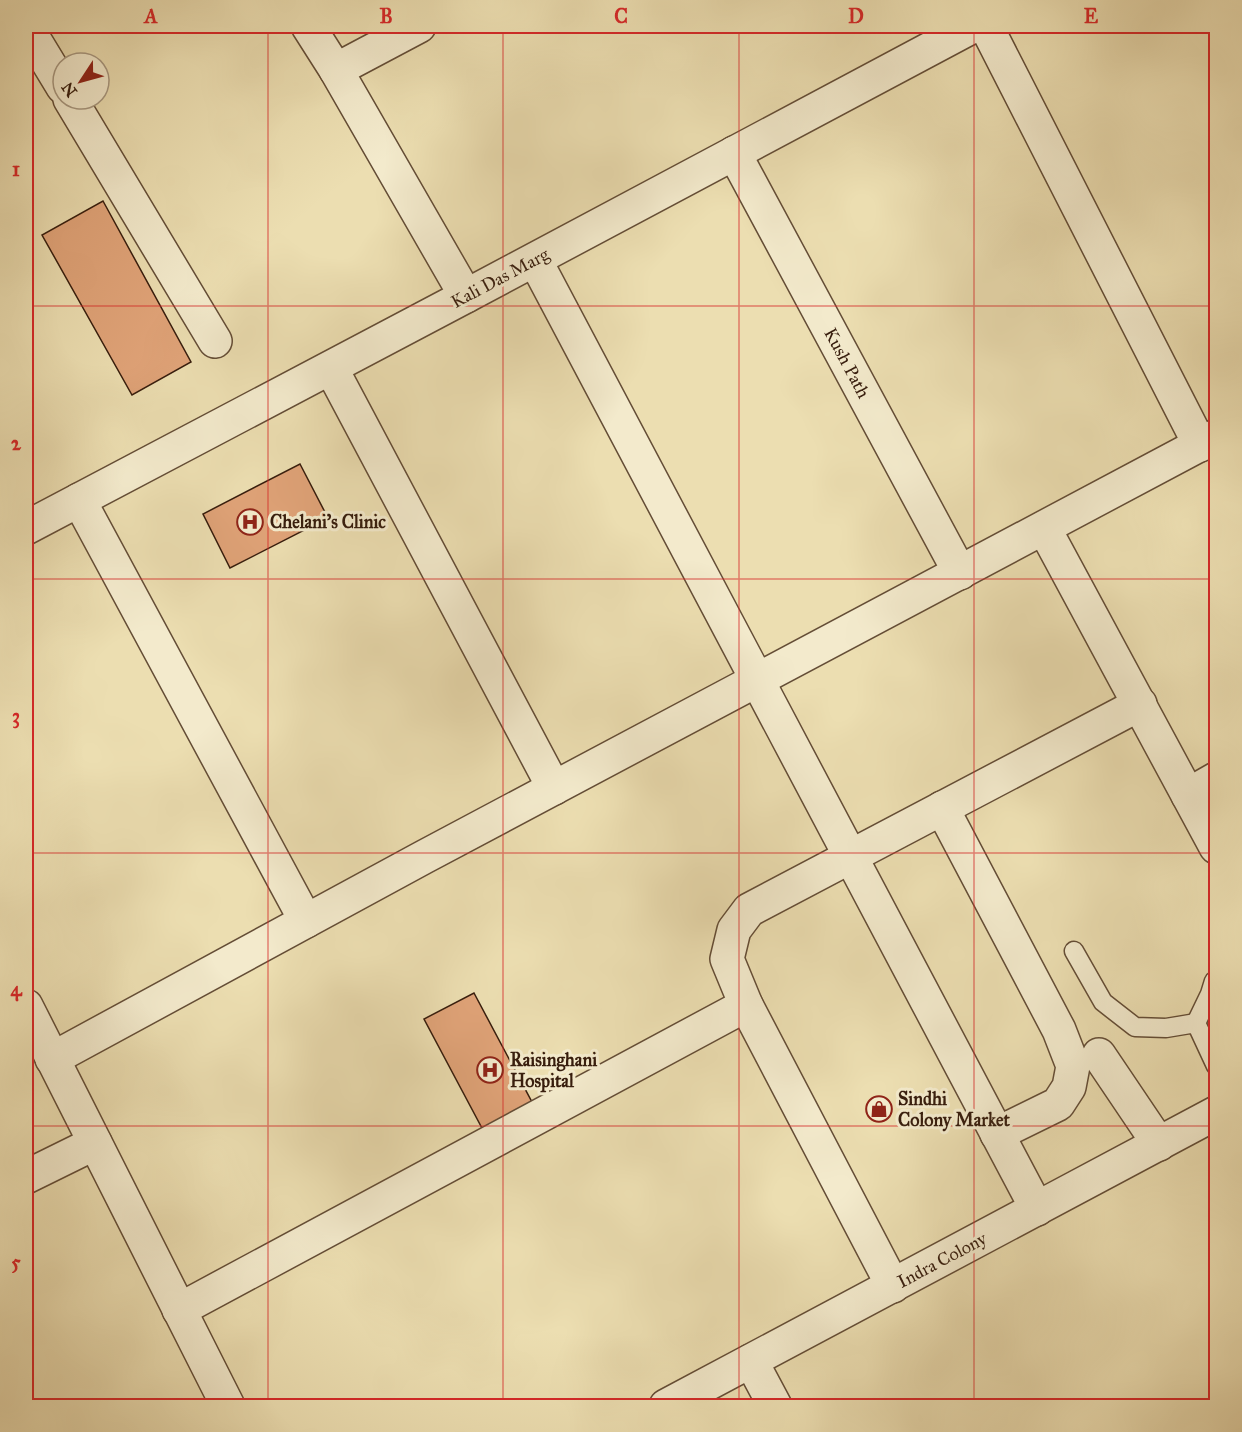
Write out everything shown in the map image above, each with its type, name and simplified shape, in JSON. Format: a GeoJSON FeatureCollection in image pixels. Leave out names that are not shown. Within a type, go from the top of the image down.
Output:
{"type":"FeatureCollection","features":[{"type":"Feature","properties":{"kind":"street"},"geometry":{"type":"LineString","coordinates":[[26,26],[51,67]]}},
{"type":"Feature","properties":{"kind":"street"},"geometry":{"type":"LineString","coordinates":[[308,26],[336,70],[466,296]]}},
{"type":"Feature","properties":{"kind":"street"},"geometry":{"type":"LineString","coordinates":[[336,70],[419,26]]}},
{"type":"Feature","properties":{"kind":"street","name":"Kali Das Marg"},"geometry":{"type":"LineString","coordinates":[[26,528],[974,26]]}},
{"type":"Feature","properties":{"kind":"street"},"geometry":{"type":"LineString","coordinates":[[52,1059],[554,788],[1208,441],[986,26]]}},
{"type":"Feature","properties":{"kind":"street"},"geometry":{"type":"LineString","coordinates":[[77,111],[216,341]]}},
{"type":"Feature","properties":{"kind":"street","name":"Kush Path"},"geometry":{"type":"LineString","coordinates":[[734,153],[960,573]]}},
{"type":"Feature","properties":{"kind":"street"},"geometry":{"type":"LineString","coordinates":[[535,260],[1037,1209]]}},
{"type":"Feature","properties":{"kind":"street"},"geometry":{"type":"LineString","coordinates":[[331,368],[554,788]]}},
{"type":"Feature","properties":{"kind":"street"},"geometry":{"type":"LineString","coordinates":[[79,500],[306,921]]}},
{"type":"Feature","properties":{"kind":"street"},"geometry":{"type":"LineString","coordinates":[[1044,528],[1216,847]]}},
{"type":"Feature","properties":{"kind":"street"},"geometry":{"type":"LineString","coordinates":[[893,1286],[746,1005],[727,958],[734,930],[749,910],[1140,704]]}},
{"type":"Feature","properties":{"kind":"street"},"geometry":{"type":"LineString","coordinates":[[1188,795],[1216,779]]}},
{"type":"Feature","properties":{"kind":"street"},"geometry":{"type":"LineString","coordinates":[[942,808],[1059,1030],[1073,1066],[1069,1088],[1058,1104],[997,1134]]}},
{"type":"Feature","properties":{"kind":"street"},"geometry":{"type":"LineString","coordinates":[[179,1310],[746,1005]]}},
{"type":"Feature","properties":{"kind":"street"},"geometry":{"type":"LineString","coordinates":[[26,1006],[228,1407]]}},
{"type":"Feature","properties":{"kind":"street"},"geometry":{"type":"LineString","coordinates":[[1099,1055],[1159,1144]]}},
{"type":"Feature","properties":{"kind":"street","name":"Indra Colony"},"geometry":{"type":"LineString","coordinates":[[666,1407],[1216,1113]]}},
{"type":"Feature","properties":{"kind":"street"},"geometry":{"type":"LineString","coordinates":[[26,1177],[95,1143]]}},
{"type":"Feature","properties":{"kind":"street"},"geometry":{"type":"LineString","coordinates":[[751,1361],[775,1407]]}},
{"type":"Feature","properties":{"kind":"lane"},"geometry":{"type":"LineString","coordinates":[[1074,951],[1103,1002],[1135,1027],[1166,1028],[1196,1023]]}},
{"type":"Feature","properties":{"kind":"lane"},"geometry":{"type":"LineString","coordinates":[[1196,1023],[1214,981]]}},
{"type":"Feature","properties":{"kind":"lane"},"geometry":{"type":"LineString","coordinates":[[1196,1023],[1216,1066]]}},
{"type":"Feature","properties":{"kind":"building"},"geometry":{"type":"Polygon","coordinates":[[[103,201],[191,362],[132,395],[42,235],[103,201]]]}},
{"type":"Feature","properties":{"kind":"building"},"geometry":{"type":"Polygon","coordinates":[[[300,464],[328,518],[230,568],[203,514],[300,464]]]}},
{"type":"Feature","properties":{"kind":"building"},"geometry":{"type":"Polygon","coordinates":[[[474,993],[533,1104],[483,1130],[424,1019],[474,993]]]}},
{"type":"Feature","properties":{"kind":"place","name":"Chelani's Clinic"},"geometry":{"type":"Point","coordinates":[250,522]}},
{"type":"Feature","properties":{"kind":"place","name":"Raisinghani Hospital"},"geometry":{"type":"Point","coordinates":[490,1070]}},
{"type":"Feature","properties":{"kind":"place","name":"Sindhi Colony Market"},"geometry":{"type":"Point","coordinates":[879,1109]}}]}
